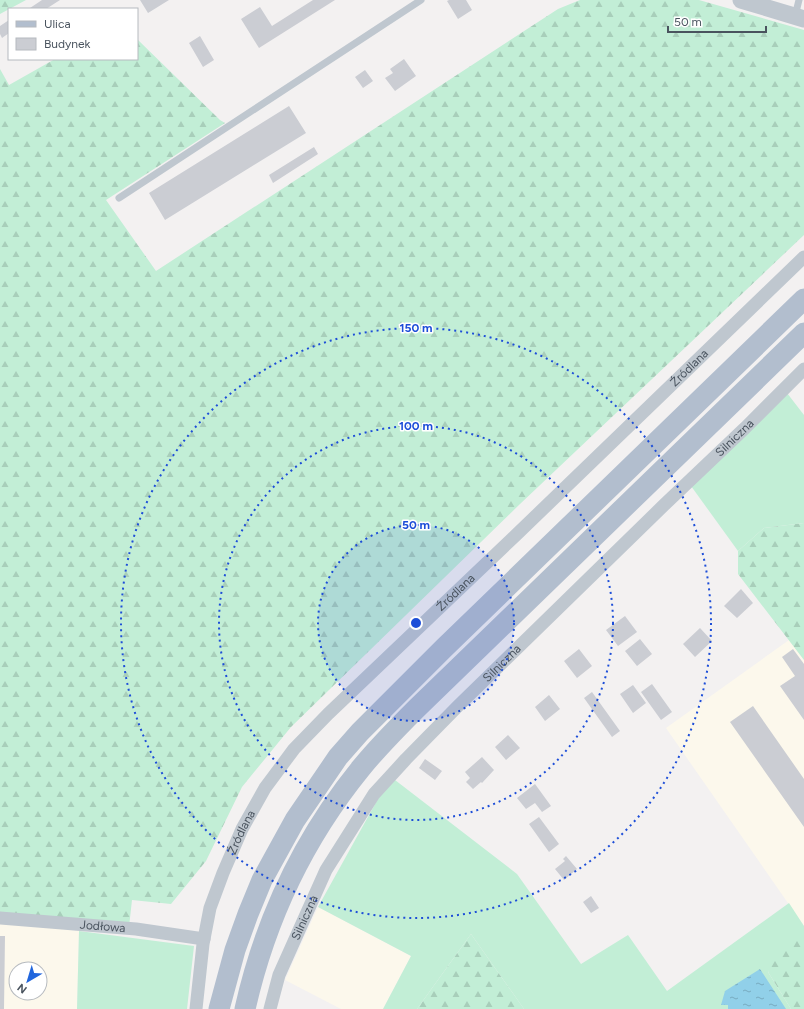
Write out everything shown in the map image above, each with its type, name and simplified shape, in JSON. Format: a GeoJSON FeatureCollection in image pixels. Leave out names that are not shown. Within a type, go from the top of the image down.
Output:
{"type":"FeatureCollection","features":[{"type":"Feature","properties":{"kind":"main road"},"geometry":{"type":"LineString","coordinates":[[219,1009],[235,950],[262,880],[295,820],[338,757],[360,732],[444,648],[804,299]]}},
{"type":"Feature","properties":{"kind":"main road"},"geometry":{"type":"LineString","coordinates":[[245,1009],[256,964],[277,908],[294,869],[325,818],[361,768],[417,708],[804,333]]}},
{"type":"Feature","properties":{"kind":"street"},"geometry":{"type":"LineString","coordinates":[[741,0],[799,18]]}},
{"type":"Feature","properties":{"kind":"street","name":"Źródlana"},"geometry":{"type":"LineString","coordinates":[[196,1009],[204,939],[210,908],[223,873],[242,829],[265,788],[294,749],[328,714],[804,257]]}},
{"type":"Feature","properties":{"kind":"street","name":"Silniczna"},"geometry":{"type":"LineString","coordinates":[[270,1009],[279,976],[326,870],[374,794],[458,706],[804,369]]}},
{"type":"Feature","properties":{"kind":"street","name":"Jodłowa"},"geometry":{"type":"LineString","coordinates":[[0,918],[136,929],[204,939]]}},
{"type":"Feature","properties":{"kind":"lane"},"geometry":{"type":"LineString","coordinates":[[119,198],[421,0]]}},
{"type":"Feature","properties":{"kind":"lane"},"geometry":{"type":"LineString","coordinates":[[799,0],[799,18]]}},
{"type":"Feature","properties":{"kind":"shaded area"},"geometry":{"type":"Polygon","coordinates":[[[789,640],[804,660],[804,926],[666,728],[789,640]]]}},
{"type":"Feature","properties":{"kind":"shaded area"},"geometry":{"type":"Polygon","coordinates":[[[318,907],[411,956],[383,1009],[341,1009],[285,980],[318,907]]]}},
{"type":"Feature","properties":{"kind":"shaded area"},"geometry":{"type":"Polygon","coordinates":[[[0,921],[79,931],[77,1009],[0,1009],[0,921]]]}},
{"type":"Feature","properties":{"kind":"green space"},"geometry":{"type":"Polygon","coordinates":[[[0,0],[26,0],[11,8],[8,8],[8,10],[0,14],[0,0]]]}},
{"type":"Feature","properties":{"kind":"green space"},"geometry":{"type":"Polygon","coordinates":[[[580,0],[699,0],[804,30],[804,235],[520,504],[291,727],[242,787],[206,861],[171,904],[132,900],[129,927],[0,919],[0,69],[9,85],[53,60],[138,60],[138,40],[220,120],[225,123],[106,200],[156,271],[558,9],[580,0]]]}},
{"type":"Feature","properties":{"kind":"green space"},"geometry":{"type":"Polygon","coordinates":[[[787,393],[804,415],[804,523],[764,528],[738,551],[691,486],[787,393]]]}},
{"type":"Feature","properties":{"kind":"green space"},"geometry":{"type":"Polygon","coordinates":[[[804,523],[804,660],[738,574],[738,551],[764,528],[804,523]]]}},
{"type":"Feature","properties":{"kind":"green space"},"geometry":{"type":"Polygon","coordinates":[[[395,780],[517,874],[581,964],[628,935],[667,991],[789,903],[804,926],[804,941],[788,942],[768,972],[791,1009],[524,1009],[471,934],[417,1009],[383,1009],[411,956],[318,907],[379,797],[395,780]]]}},
{"type":"Feature","properties":{"kind":"green space"},"geometry":{"type":"Polygon","coordinates":[[[79,931],[194,946],[187,1009],[77,1009],[79,931]]]}},
{"type":"Feature","properties":{"kind":"green space"},"geometry":{"type":"Polygon","coordinates":[[[471,934],[524,1009],[417,1009],[471,934]]]}},
{"type":"Feature","properties":{"kind":"green space"},"geometry":{"type":"Polygon","coordinates":[[[788,941],[804,941],[804,1009],[791,1009],[768,972],[775,954],[788,941]]]}},
{"type":"Feature","properties":{"kind":"water"},"geometry":{"type":"Polygon","coordinates":[[[760,969],[786,1009],[728,1009],[728,1005],[721,1005],[725,991],[760,969]]]}},
{"type":"Feature","properties":{"kind":"building"},"geometry":{"type":"Polygon","coordinates":[[[42,0],[60,0],[48,8],[30,8],[42,0]]]}},
{"type":"Feature","properties":{"kind":"building"},"geometry":{"type":"Polygon","coordinates":[[[140,0],[169,0],[148,13],[140,0]]]}},
{"type":"Feature","properties":{"kind":"building"},"geometry":{"type":"Polygon","coordinates":[[[313,0],[335,0],[259,48],[241,19],[260,7],[272,26],[313,0]]]}},
{"type":"Feature","properties":{"kind":"building"},"geometry":{"type":"Polygon","coordinates":[[[466,0],[472,10],[458,19],[447,1],[466,0]]]}},
{"type":"Feature","properties":{"kind":"building"},"geometry":{"type":"Polygon","coordinates":[[[8,21],[8,34],[2,38],[0,34],[0,26],[8,21]]]}},
{"type":"Feature","properties":{"kind":"building"},"geometry":{"type":"Polygon","coordinates":[[[200,36],[214,60],[203,67],[189,43],[200,36]]]}},
{"type":"Feature","properties":{"kind":"building"},"geometry":{"type":"Polygon","coordinates":[[[404,59],[416,76],[395,91],[385,78],[393,73],[390,69],[404,59]]]}},
{"type":"Feature","properties":{"kind":"building"},"geometry":{"type":"Polygon","coordinates":[[[365,70],[373,81],[363,88],[355,77],[365,70]]]}},
{"type":"Feature","properties":{"kind":"building"},"geometry":{"type":"Polygon","coordinates":[[[289,106],[306,133],[165,220],[149,193],[289,106]]]}},
{"type":"Feature","properties":{"kind":"building"},"geometry":{"type":"Polygon","coordinates":[[[314,147],[318,154],[273,183],[269,175],[314,147]]]}},
{"type":"Feature","properties":{"kind":"building"},"geometry":{"type":"Polygon","coordinates":[[[741,589],[753,603],[737,618],[724,606],[741,589]]]}},
{"type":"Feature","properties":{"kind":"building"},"geometry":{"type":"Polygon","coordinates":[[[625,616],[637,632],[618,646],[606,630],[625,616]]]}},
{"type":"Feature","properties":{"kind":"building"},"geometry":{"type":"Polygon","coordinates":[[[700,628],[712,641],[695,657],[683,644],[700,628]]]}},
{"type":"Feature","properties":{"kind":"building"},"geometry":{"type":"Polygon","coordinates":[[[640,639],[652,654],[637,666],[625,651],[640,639]]]}},
{"type":"Feature","properties":{"kind":"building"},"geometry":{"type":"Polygon","coordinates":[[[579,649],[592,666],[577,678],[564,661],[579,649]]]}},
{"type":"Feature","properties":{"kind":"building"},"geometry":{"type":"Polygon","coordinates":[[[793,649],[804,664],[804,720],[780,686],[795,676],[782,657],[793,649]]]}},
{"type":"Feature","properties":{"kind":"building"},"geometry":{"type":"Polygon","coordinates":[[[652,684],[672,712],[661,720],[641,692],[652,684]]]}},
{"type":"Feature","properties":{"kind":"building"},"geometry":{"type":"Polygon","coordinates":[[[633,685],[646,703],[633,713],[620,694],[633,685]]]}},
{"type":"Feature","properties":{"kind":"building"},"geometry":{"type":"Polygon","coordinates":[[[592,692],[620,731],[612,737],[584,698],[592,692]]]}},
{"type":"Feature","properties":{"kind":"building"},"geometry":{"type":"Polygon","coordinates":[[[549,695],[560,709],[545,721],[535,707],[549,695]]]}},
{"type":"Feature","properties":{"kind":"building"},"geometry":{"type":"Polygon","coordinates":[[[753,706],[804,779],[804,827],[730,722],[753,706]]]}},
{"type":"Feature","properties":{"kind":"building"},"geometry":{"type":"Polygon","coordinates":[[[508,735],[520,748],[506,760],[495,747],[508,735]]]}},
{"type":"Feature","properties":{"kind":"building"},"geometry":{"type":"Polygon","coordinates":[[[482,757],[494,770],[482,783],[481,782],[473,789],[466,782],[470,778],[465,772],[482,757]]]}},
{"type":"Feature","properties":{"kind":"building"},"geometry":{"type":"Polygon","coordinates":[[[425,759],[442,771],[435,780],[419,768],[425,759]]]}},
{"type":"Feature","properties":{"kind":"building"},"geometry":{"type":"Polygon","coordinates":[[[535,784],[551,806],[542,812],[535,803],[526,809],[517,798],[535,784]]]}},
{"type":"Feature","properties":{"kind":"building"},"geometry":{"type":"Polygon","coordinates":[[[539,817],[559,844],[549,852],[529,824],[539,817]]]}},
{"type":"Feature","properties":{"kind":"building"},"geometry":{"type":"Polygon","coordinates":[[[566,856],[577,869],[564,880],[555,869],[565,861],[563,859],[566,856]]]}},
{"type":"Feature","properties":{"kind":"building"},"geometry":{"type":"Polygon","coordinates":[[[591,896],[599,908],[591,913],[583,902],[591,896]]]}},
{"type":"Feature","properties":{"kind":"building"},"geometry":{"type":"Polygon","coordinates":[[[0,936],[5,936],[4,1009],[0,1009],[0,936]]]}}]}
